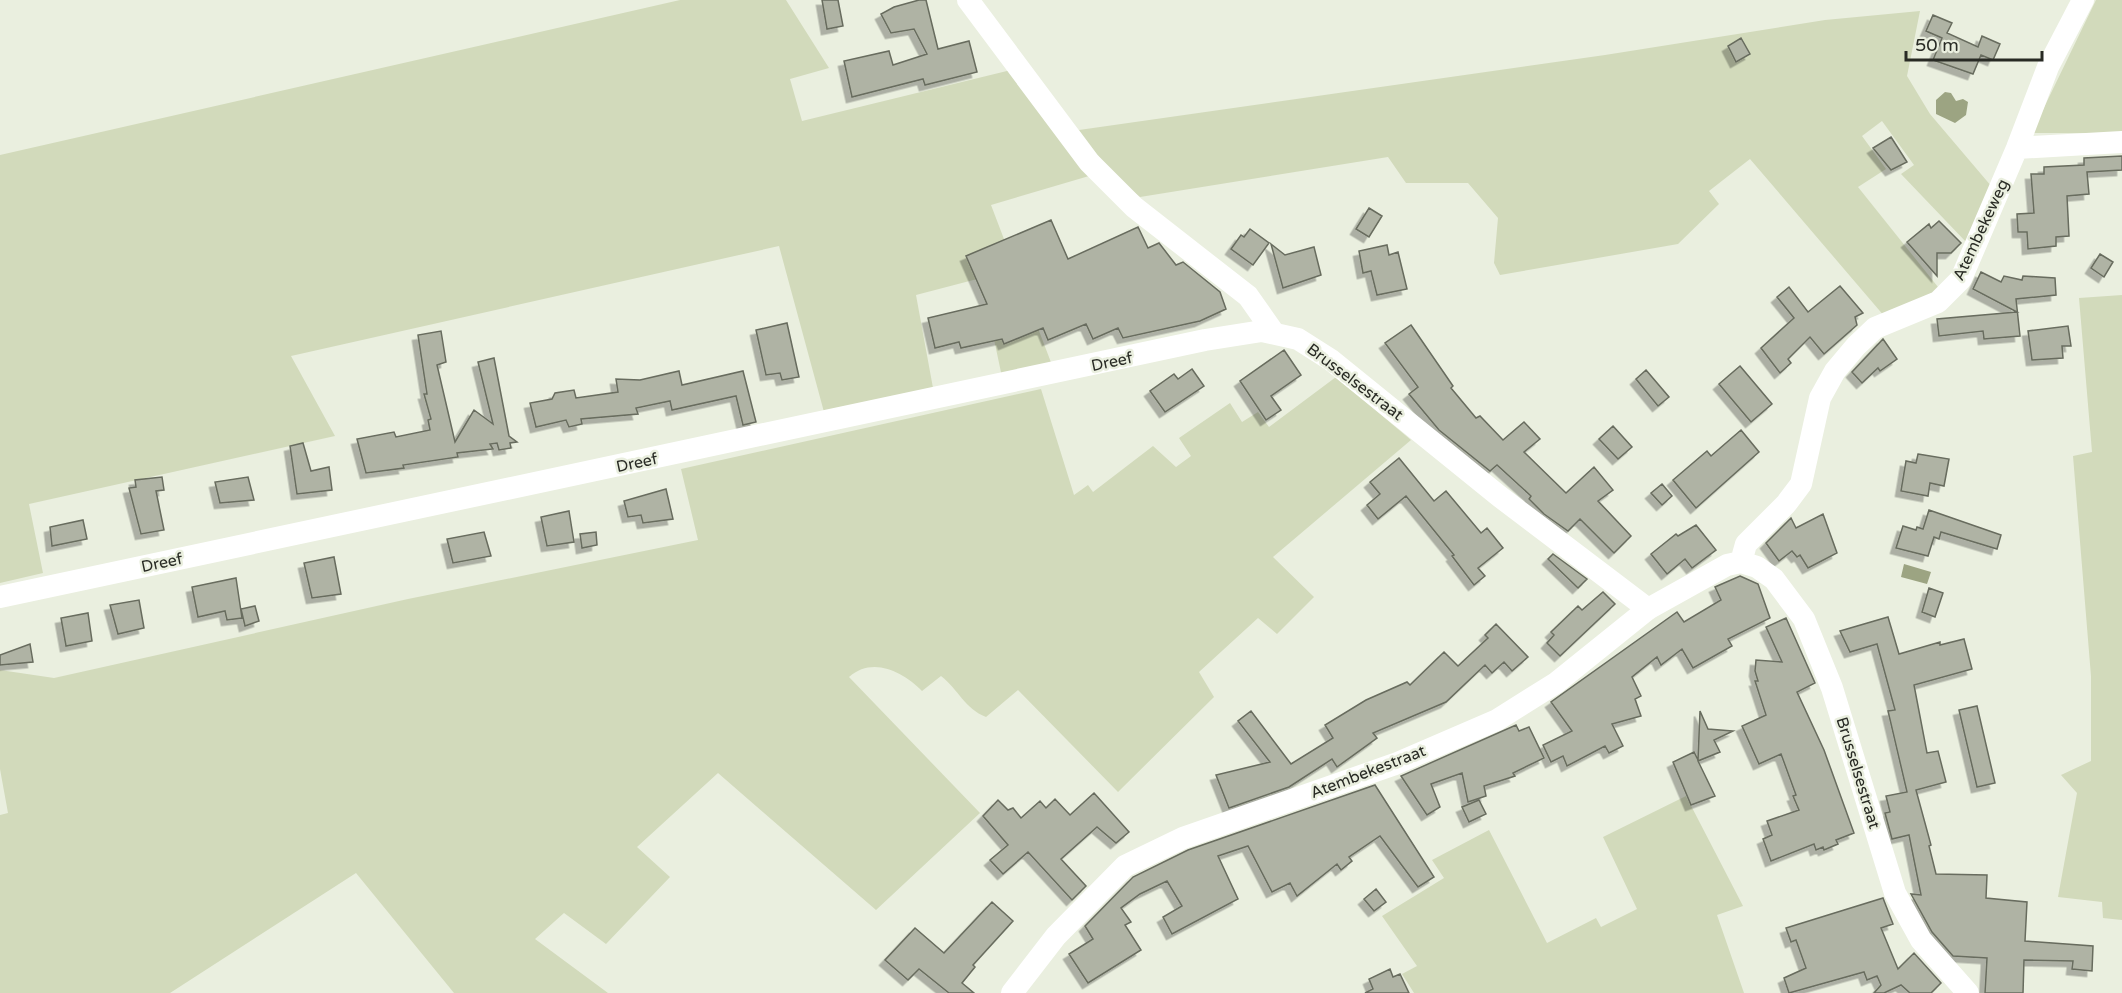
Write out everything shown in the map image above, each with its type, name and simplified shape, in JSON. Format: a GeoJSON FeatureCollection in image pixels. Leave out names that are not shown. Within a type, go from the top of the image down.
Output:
{"type":"FeatureCollection","features":[{"type":"Feature","properties":{"kind":"street"},"geometry":{"type":"LineString","coordinates":[[968,0],[1089,162],[1134,207],[1248,296],[1274,333]]}},
{"type":"Feature","properties":{"kind":"street","name":"Atembekeweg"},"geometry":{"type":"LineString","coordinates":[[1741,562],[1746,544],[1786,504],[1801,484],[1820,398],[1835,371],[1875,328],[1938,302],[1951,292],[1961,279],[2018,148],[2048,67],[2083,0]]}},
{"type":"Feature","properties":{"kind":"street"},"geometry":{"type":"LineString","coordinates":[[2018,148],[2122,142]]}},
{"type":"Feature","properties":{"kind":"street","name":"Dreef"},"geometry":{"type":"LineString","coordinates":[[0,597],[1205,340],[1249,332],[1274,333]]}},
{"type":"Feature","properties":{"kind":"street","name":"Brusselsestraat"},"geometry":{"type":"LineString","coordinates":[[1274,333],[1298,339],[1331,360],[1499,496],[1648,609]]}},
{"type":"Feature","properties":{"kind":"street","name":"Brusselsestraat"},"geometry":{"type":"LineString","coordinates":[[1741,562],[1757,567],[1774,579],[1804,619],[1832,688],[1894,894],[1921,940],[1968,993]]}},
{"type":"Feature","properties":{"kind":"street","name":"Atembekestraat"},"geometry":{"type":"LineString","coordinates":[[1012,993],[1056,936],[1125,866],[1183,838],[1395,764],[1497,720],[1556,683],[1648,609],[1718,570],[1741,562]]}},
{"type":"Feature","properties":{"kind":"shaded area"},"geometry":{"type":"Polygon","coordinates":[[[680,0],[786,0],[829,68],[790,79],[802,121],[1011,70],[1089,176],[991,205],[1052,365],[1002,377],[981,278],[916,295],[933,388],[824,412],[779,246],[291,356],[335,436],[29,504],[43,573],[0,583],[0,155],[680,0]]]}},
{"type":"Feature","properties":{"kind":"shaded area"},"geometry":{"type":"Polygon","coordinates":[[[2096,0],[2122,0],[2122,133],[2034,133],[2038,120],[2096,0]]]}},
{"type":"Feature","properties":{"kind":"shaded area"},"geometry":{"type":"Polygon","coordinates":[[[1920,11],[1907,76],[1930,114],[1992,187],[1967,243],[1901,174],[1914,165],[1882,121],[1862,136],[1886,169],[1858,187],[1942,292],[1885,317],[1750,159],[1709,191],[1719,204],[1678,244],[1500,275],[1494,263],[1498,218],[1468,183],[1406,183],[1388,157],[1140,197],[1114,177],[1079,130],[1605,55],[1825,20],[1920,11]]]}},
{"type":"Feature","properties":{"kind":"shaded area"},"geometry":{"type":"Polygon","coordinates":[[[1945,92],[1951,93],[1956,101],[1963,99],[1968,102],[1966,115],[1955,123],[1936,114],[1936,100],[1945,92]]]}},
{"type":"Feature","properties":{"kind":"shaded area"},"geometry":{"type":"Polygon","coordinates":[[[2122,295],[2122,920],[2103,918],[2102,902],[2058,897],[2077,793],[2061,775],[2091,761],[2091,676],[2073,456],[2092,452],[2079,298],[2122,295]]]}},
{"type":"Feature","properties":{"kind":"shaded area"},"geometry":{"type":"Polygon","coordinates":[[[1336,377],[1411,440],[1273,557],[1314,597],[1277,634],[1258,618],[1199,672],[1214,697],[1118,792],[1018,690],[986,717],[972,709],[941,676],[922,691],[897,673],[878,667],[858,671],[849,677],[980,813],[876,910],[718,773],[637,847],[670,877],[606,944],[564,913],[535,939],[608,993],[454,993],[356,873],[170,993],[0,993],[0,815],[8,813],[0,769],[0,670],[54,678],[408,599],[698,540],[681,469],[1041,389],[1074,495],[1088,485],[1093,492],[1153,446],[1176,467],[1191,456],[1179,438],[1230,403],[1242,422],[1258,412],[1269,427],[1336,377]]]}},
{"type":"Feature","properties":{"kind":"shaded area"},"geometry":{"type":"Polygon","coordinates":[[[1904,564],[1931,572],[1927,584],[1901,577],[1904,564]]]}},
{"type":"Feature","properties":{"kind":"shaded area"},"geometry":{"type":"Polygon","coordinates":[[[1686,796],[1743,906],[1717,915],[1744,993],[1414,993],[1402,974],[1417,966],[1382,916],[1444,878],[1432,860],[1489,830],[1547,943],[1596,918],[1601,927],[1637,909],[1603,837],[1686,796]]]}},
{"type":"Feature","properties":{"kind":"building"},"geometry":{"type":"Polygon","coordinates":[[[822,0],[838,0],[843,26],[827,29],[822,0]]]}},
{"type":"Feature","properties":{"kind":"building"},"geometry":{"type":"Polygon","coordinates":[[[926,0],[938,49],[969,41],[977,72],[925,85],[923,79],[852,97],[844,61],[889,51],[893,65],[927,54],[914,29],[891,33],[881,14],[894,7],[926,0]]]}},
{"type":"Feature","properties":{"kind":"building"},"geometry":{"type":"Polygon","coordinates":[[[1933,15],[1952,23],[1947,33],[1978,47],[1982,36],[2000,44],[1993,60],[1981,55],[1973,74],[1933,60],[1942,38],[1926,31],[1933,15]]]}},
{"type":"Feature","properties":{"kind":"building"},"geometry":{"type":"Polygon","coordinates":[[[1741,38],[1750,54],[1736,62],[1728,46],[1741,38]]]}},
{"type":"Feature","properties":{"kind":"building"},"geometry":{"type":"Polygon","coordinates":[[[1891,137],[1907,162],[1891,170],[1873,148],[1891,137]]]}},
{"type":"Feature","properties":{"kind":"building"},"geometry":{"type":"Polygon","coordinates":[[[2122,156],[2122,170],[2087,172],[2089,194],[2067,196],[2069,236],[2056,237],[2056,246],[2028,249],[2027,232],[2018,232],[2017,214],[2034,213],[2031,174],[2044,174],[2044,167],[2084,165],[2084,158],[2122,156]]]}},
{"type":"Feature","properties":{"kind":"building"},"geometry":{"type":"Polygon","coordinates":[[[1369,208],[1382,216],[1369,237],[1356,229],[1369,208]]]}},
{"type":"Feature","properties":{"kind":"building"},"geometry":{"type":"Polygon","coordinates":[[[1051,220],[1068,259],[1138,227],[1148,248],[1159,243],[1176,265],[1183,262],[1220,292],[1226,309],[1200,321],[1123,338],[1118,328],[1093,339],[1086,324],[1048,340],[1043,328],[1004,344],[1002,339],[961,348],[959,342],[935,348],[928,318],[987,304],[966,256],[1051,220]]]}},
{"type":"Feature","properties":{"kind":"building"},"geometry":{"type":"Polygon","coordinates":[[[1939,221],[1961,243],[1951,253],[1937,253],[1937,276],[1907,242],[1929,224],[1931,228],[1939,221]]]}},
{"type":"Feature","properties":{"kind":"building"},"geometry":{"type":"Polygon","coordinates":[[[1250,229],[1269,243],[1253,265],[1231,249],[1241,235],[1244,237],[1250,229]]]}},
{"type":"Feature","properties":{"kind":"building"},"geometry":{"type":"Polygon","coordinates":[[[1271,244],[1285,255],[1314,247],[1321,275],[1283,288],[1271,244]]]}},
{"type":"Feature","properties":{"kind":"building"},"geometry":{"type":"Polygon","coordinates":[[[1387,245],[1389,255],[1398,252],[1407,289],[1377,295],[1371,271],[1363,273],[1359,251],[1387,245]]]}},
{"type":"Feature","properties":{"kind":"building"},"geometry":{"type":"Polygon","coordinates":[[[2100,254],[2113,262],[2104,277],[2091,268],[2100,254]]]}},
{"type":"Feature","properties":{"kind":"building"},"geometry":{"type":"Polygon","coordinates":[[[1981,272],[2001,282],[2004,276],[2022,280],[2023,276],[2055,278],[2056,295],[2016,299],[2020,336],[1984,339],[1983,331],[1939,336],[1937,319],[2017,312],[1973,289],[1981,272]]]}},
{"type":"Feature","properties":{"kind":"building"},"geometry":{"type":"Polygon","coordinates":[[[1840,286],[1863,313],[1855,317],[1857,325],[1824,354],[1810,337],[1788,359],[1791,363],[1780,373],[1761,348],[1794,318],[1777,297],[1789,287],[1808,312],[1840,286]]]}},
{"type":"Feature","properties":{"kind":"building"},"geometry":{"type":"Polygon","coordinates":[[[787,323],[799,377],[782,380],[780,373],[766,375],[756,330],[787,323]]]}},
{"type":"Feature","properties":{"kind":"building"},"geometry":{"type":"Polygon","coordinates":[[[1411,325],[1453,386],[1451,388],[1476,418],[1480,416],[1503,440],[1524,422],[1540,439],[1524,452],[1566,493],[1594,467],[1613,490],[1598,501],[1631,536],[1614,553],[1580,519],[1568,531],[1544,514],[1529,499],[1531,496],[1497,465],[1490,471],[1439,430],[1409,394],[1418,387],[1385,343],[1411,325]]]}},
{"type":"Feature","properties":{"kind":"building"},"geometry":{"type":"Polygon","coordinates":[[[2068,326],[2071,346],[2062,346],[2063,358],[2032,360],[2028,331],[2068,326]]]}},
{"type":"Feature","properties":{"kind":"building"},"geometry":{"type":"Polygon","coordinates":[[[441,331],[446,362],[437,365],[455,442],[474,410],[493,424],[478,362],[494,358],[509,436],[517,442],[510,443],[511,448],[499,450],[497,443],[490,444],[493,449],[457,453],[458,457],[366,473],[357,439],[394,432],[396,437],[430,430],[428,420],[431,419],[424,394],[427,394],[418,335],[441,331]]]}},
{"type":"Feature","properties":{"kind":"building"},"geometry":{"type":"Polygon","coordinates":[[[1883,339],[1897,359],[1880,371],[1878,368],[1862,383],[1852,372],[1883,339]]]}},
{"type":"Feature","properties":{"kind":"building"},"geometry":{"type":"Polygon","coordinates":[[[1284,350],[1301,375],[1271,396],[1281,410],[1266,420],[1240,381],[1284,350]]]}},
{"type":"Feature","properties":{"kind":"building"},"geometry":{"type":"Polygon","coordinates":[[[1740,366],[1772,404],[1751,422],[1719,384],[1740,366]]]}},
{"type":"Feature","properties":{"kind":"building"},"geometry":{"type":"Polygon","coordinates":[[[1192,369],[1204,386],[1165,412],[1150,391],[1174,374],[1178,379],[1192,369]]]}},
{"type":"Feature","properties":{"kind":"building"},"geometry":{"type":"Polygon","coordinates":[[[1646,370],[1669,397],[1658,406],[1636,379],[1646,370]]]}},
{"type":"Feature","properties":{"kind":"building"},"geometry":{"type":"Polygon","coordinates":[[[679,371],[682,385],[743,371],[756,422],[743,425],[736,396],[672,410],[670,401],[636,408],[638,414],[581,419],[582,424],[569,427],[566,420],[536,427],[530,403],[552,399],[555,393],[574,390],[576,398],[618,392],[616,379],[640,380],[679,371]]]}},
{"type":"Feature","properties":{"kind":"building"},"geometry":{"type":"Polygon","coordinates":[[[1613,426],[1632,447],[1618,459],[1599,439],[1613,426]]]}},
{"type":"Feature","properties":{"kind":"building"},"geometry":{"type":"Polygon","coordinates":[[[1741,430],[1759,452],[1696,508],[1673,480],[1707,451],[1711,456],[1741,430]]]}},
{"type":"Feature","properties":{"kind":"building"},"geometry":{"type":"Polygon","coordinates":[[[303,443],[311,471],[329,467],[332,490],[297,494],[290,446],[303,443]]]}},
{"type":"Feature","properties":{"kind":"building"},"geometry":{"type":"Polygon","coordinates":[[[1918,454],[1949,459],[1944,486],[1930,483],[1928,496],[1901,491],[1906,461],[1916,463],[1918,454]]]}},
{"type":"Feature","properties":{"kind":"building"},"geometry":{"type":"Polygon","coordinates":[[[1399,458],[1434,501],[1446,491],[1481,533],[1487,528],[1503,548],[1478,568],[1485,576],[1474,585],[1452,556],[1454,555],[1406,496],[1378,519],[1367,505],[1380,494],[1370,482],[1399,458]]]}},
{"type":"Feature","properties":{"kind":"building"},"geometry":{"type":"Polygon","coordinates":[[[162,477],[164,490],[156,491],[164,530],[141,534],[129,488],[136,487],[135,480],[162,477]]]}},
{"type":"Feature","properties":{"kind":"building"},"geometry":{"type":"Polygon","coordinates":[[[248,477],[254,500],[220,503],[215,482],[248,477]]]}},
{"type":"Feature","properties":{"kind":"building"},"geometry":{"type":"Polygon","coordinates":[[[1662,484],[1672,496],[1662,505],[1651,493],[1662,484]]]}},
{"type":"Feature","properties":{"kind":"building"},"geometry":{"type":"Polygon","coordinates":[[[666,489],[673,519],[643,523],[641,515],[628,517],[624,501],[666,489]]]}},
{"type":"Feature","properties":{"kind":"building"},"geometry":{"type":"Polygon","coordinates":[[[1929,510],[2001,535],[1997,549],[1941,532],[1939,539],[1934,537],[1928,556],[1896,548],[1903,526],[1916,530],[1917,527],[1923,529],[1929,510]]]}},
{"type":"Feature","properties":{"kind":"building"},"geometry":{"type":"Polygon","coordinates":[[[569,511],[574,542],[547,546],[541,517],[569,511]]]}},
{"type":"Feature","properties":{"kind":"building"},"geometry":{"type":"Polygon","coordinates":[[[1823,514],[1837,553],[1808,568],[1800,555],[1797,557],[1792,551],[1779,561],[1766,543],[1791,518],[1796,528],[1823,514]]]}},
{"type":"Feature","properties":{"kind":"building"},"geometry":{"type":"Polygon","coordinates":[[[83,520],[87,539],[52,546],[50,527],[83,520]]]}},
{"type":"Feature","properties":{"kind":"building"},"geometry":{"type":"Polygon","coordinates":[[[1696,525],[1716,550],[1692,568],[1685,559],[1667,574],[1651,554],[1676,534],[1678,536],[1696,525]]]}},
{"type":"Feature","properties":{"kind":"building"},"geometry":{"type":"Polygon","coordinates":[[[484,532],[491,556],[453,563],[447,539],[484,532]]]}},
{"type":"Feature","properties":{"kind":"building"},"geometry":{"type":"Polygon","coordinates":[[[596,532],[597,545],[582,548],[580,534],[596,532]]]}},
{"type":"Feature","properties":{"kind":"building"},"geometry":{"type":"Polygon","coordinates":[[[1553,554],[1587,579],[1578,588],[1548,559],[1553,554]]]}},
{"type":"Feature","properties":{"kind":"building"},"geometry":{"type":"Polygon","coordinates":[[[334,557],[341,594],[312,598],[304,563],[334,557]]]}},
{"type":"Feature","properties":{"kind":"building"},"geometry":{"type":"Polygon","coordinates":[[[1740,576],[1758,584],[1770,618],[1728,639],[1732,646],[1693,668],[1682,649],[1661,665],[1657,657],[1632,677],[1641,696],[1635,699],[1641,716],[1612,724],[1623,746],[1609,753],[1605,746],[1567,766],[1563,756],[1551,762],[1543,745],[1572,731],[1551,702],[1677,612],[1684,622],[1721,600],[1715,587],[1740,576]]]}},
{"type":"Feature","properties":{"kind":"building"},"geometry":{"type":"Polygon","coordinates":[[[236,578],[242,618],[227,620],[225,611],[198,617],[192,587],[236,578]]]}},
{"type":"Feature","properties":{"kind":"building"},"geometry":{"type":"Polygon","coordinates":[[[1929,588],[1943,593],[1935,617],[1922,612],[1929,588]]]}},
{"type":"Feature","properties":{"kind":"building"},"geometry":{"type":"Polygon","coordinates":[[[1603,592],[1615,604],[1560,656],[1547,643],[1554,635],[1551,632],[1578,606],[1582,610],[1603,592]]]}},
{"type":"Feature","properties":{"kind":"building"},"geometry":{"type":"Polygon","coordinates":[[[139,600],[144,628],[118,634],[110,605],[139,600]]]}},
{"type":"Feature","properties":{"kind":"building"},"geometry":{"type":"Polygon","coordinates":[[[255,606],[259,621],[245,626],[241,609],[255,606]]]}},
{"type":"Feature","properties":{"kind":"building"},"geometry":{"type":"Polygon","coordinates":[[[88,613],[92,641],[66,646],[61,618],[88,613]]]}},
{"type":"Feature","properties":{"kind":"building"},"geometry":{"type":"Polygon","coordinates":[[[1888,617],[1899,654],[1940,642],[1940,645],[1964,639],[1972,669],[1914,685],[1927,753],[1938,751],[1946,782],[1916,790],[1931,845],[1929,846],[1936,874],[1987,875],[1986,898],[2027,902],[2025,941],[2093,946],[2092,971],[2072,969],[2073,961],[2024,960],[2023,993],[1985,993],[1987,958],[1953,956],[1932,932],[1911,894],[1921,895],[1909,835],[1892,839],[1885,813],[1890,812],[1886,796],[1907,792],[1888,711],[1895,710],[1877,644],[1850,652],[1840,631],[1888,617]]]}},
{"type":"Feature","properties":{"kind":"building"},"geometry":{"type":"Polygon","coordinates":[[[1786,618],[1815,683],[1797,692],[1824,750],[1854,833],[1836,840],[1838,844],[1824,850],[1823,847],[1816,850],[1814,844],[1771,861],[1763,839],[1772,835],[1767,821],[1799,810],[1793,796],[1796,795],[1781,754],[1759,764],[1742,726],[1766,715],[1755,681],[1758,681],[1755,671],[1756,660],[1782,662],[1766,627],[1786,618]]]}},
{"type":"Feature","properties":{"kind":"building"},"geometry":{"type":"Polygon","coordinates":[[[1496,624],[1528,657],[1512,671],[1504,662],[1492,673],[1485,665],[1446,702],[1373,733],[1377,738],[1337,767],[1332,759],[1289,787],[1229,808],[1216,775],[1270,762],[1238,721],[1251,711],[1291,764],[1333,738],[1325,725],[1366,700],[1407,682],[1410,685],[1444,652],[1458,666],[1488,638],[1485,635],[1496,624]]]}},
{"type":"Feature","properties":{"kind":"building"},"geometry":{"type":"Polygon","coordinates":[[[30,644],[33,662],[0,665],[0,655],[30,644]]]}},
{"type":"Feature","properties":{"kind":"building"},"geometry":{"type":"Polygon","coordinates":[[[1977,706],[1995,783],[1977,787],[1959,710],[1977,706]]]}},
{"type":"Feature","properties":{"kind":"building"},"geometry":{"type":"Polygon","coordinates":[[[1700,711],[1708,729],[1733,731],[1714,740],[1720,752],[1698,761],[1715,796],[1691,805],[1673,762],[1694,752],[1698,760],[1700,711]]]}},
{"type":"Feature","properties":{"kind":"building"},"geometry":{"type":"Polygon","coordinates":[[[1516,725],[1519,731],[1529,727],[1544,758],[1513,773],[1515,776],[1484,786],[1486,796],[1468,802],[1462,773],[1431,784],[1440,807],[1427,815],[1401,776],[1516,725]]]}},
{"type":"Feature","properties":{"kind":"building"},"geometry":{"type":"Polygon","coordinates":[[[1375,785],[1434,877],[1418,887],[1380,836],[1349,857],[1352,861],[1341,870],[1337,864],[1297,896],[1290,883],[1272,892],[1248,846],[1218,856],[1238,899],[1172,934],[1163,917],[1182,906],[1167,881],[1140,894],[1121,908],[1131,922],[1125,925],[1141,950],[1088,983],[1069,954],[1093,939],[1085,926],[1133,877],[1188,850],[1375,785]]]}},
{"type":"Feature","properties":{"kind":"building"},"geometry":{"type":"Polygon","coordinates":[[[1094,793],[1129,832],[1116,843],[1097,827],[1061,859],[1086,886],[1072,900],[1028,852],[1003,874],[990,860],[1008,845],[983,816],[998,800],[1008,810],[1013,808],[1021,818],[1040,801],[1046,808],[1055,799],[1070,815],[1094,793]]]}},
{"type":"Feature","properties":{"kind":"building"},"geometry":{"type":"Polygon","coordinates":[[[1479,800],[1486,814],[1469,822],[1462,807],[1479,800]]]}},
{"type":"Feature","properties":{"kind":"building"},"geometry":{"type":"Polygon","coordinates":[[[1376,889],[1386,902],[1374,911],[1364,899],[1376,889]]]}},
{"type":"Feature","properties":{"kind":"building"},"geometry":{"type":"Polygon","coordinates":[[[1883,898],[1893,924],[1881,928],[1898,969],[1914,953],[1941,983],[1931,993],[1910,993],[1901,985],[1884,993],[1874,993],[1881,985],[1877,976],[1867,980],[1864,972],[1789,993],[1784,978],[1806,968],[1796,940],[1791,942],[1786,928],[1883,898]]]}},
{"type":"Feature","properties":{"kind":"building"},"geometry":{"type":"Polygon","coordinates":[[[992,902],[1013,921],[973,965],[975,967],[962,983],[974,993],[949,993],[919,969],[908,980],[885,960],[915,928],[944,953],[992,902]]]}},
{"type":"Feature","properties":{"kind":"building"},"geometry":{"type":"Polygon","coordinates":[[[1390,969],[1393,977],[1400,974],[1409,993],[1365,993],[1373,989],[1369,979],[1390,969]]]}}]}
